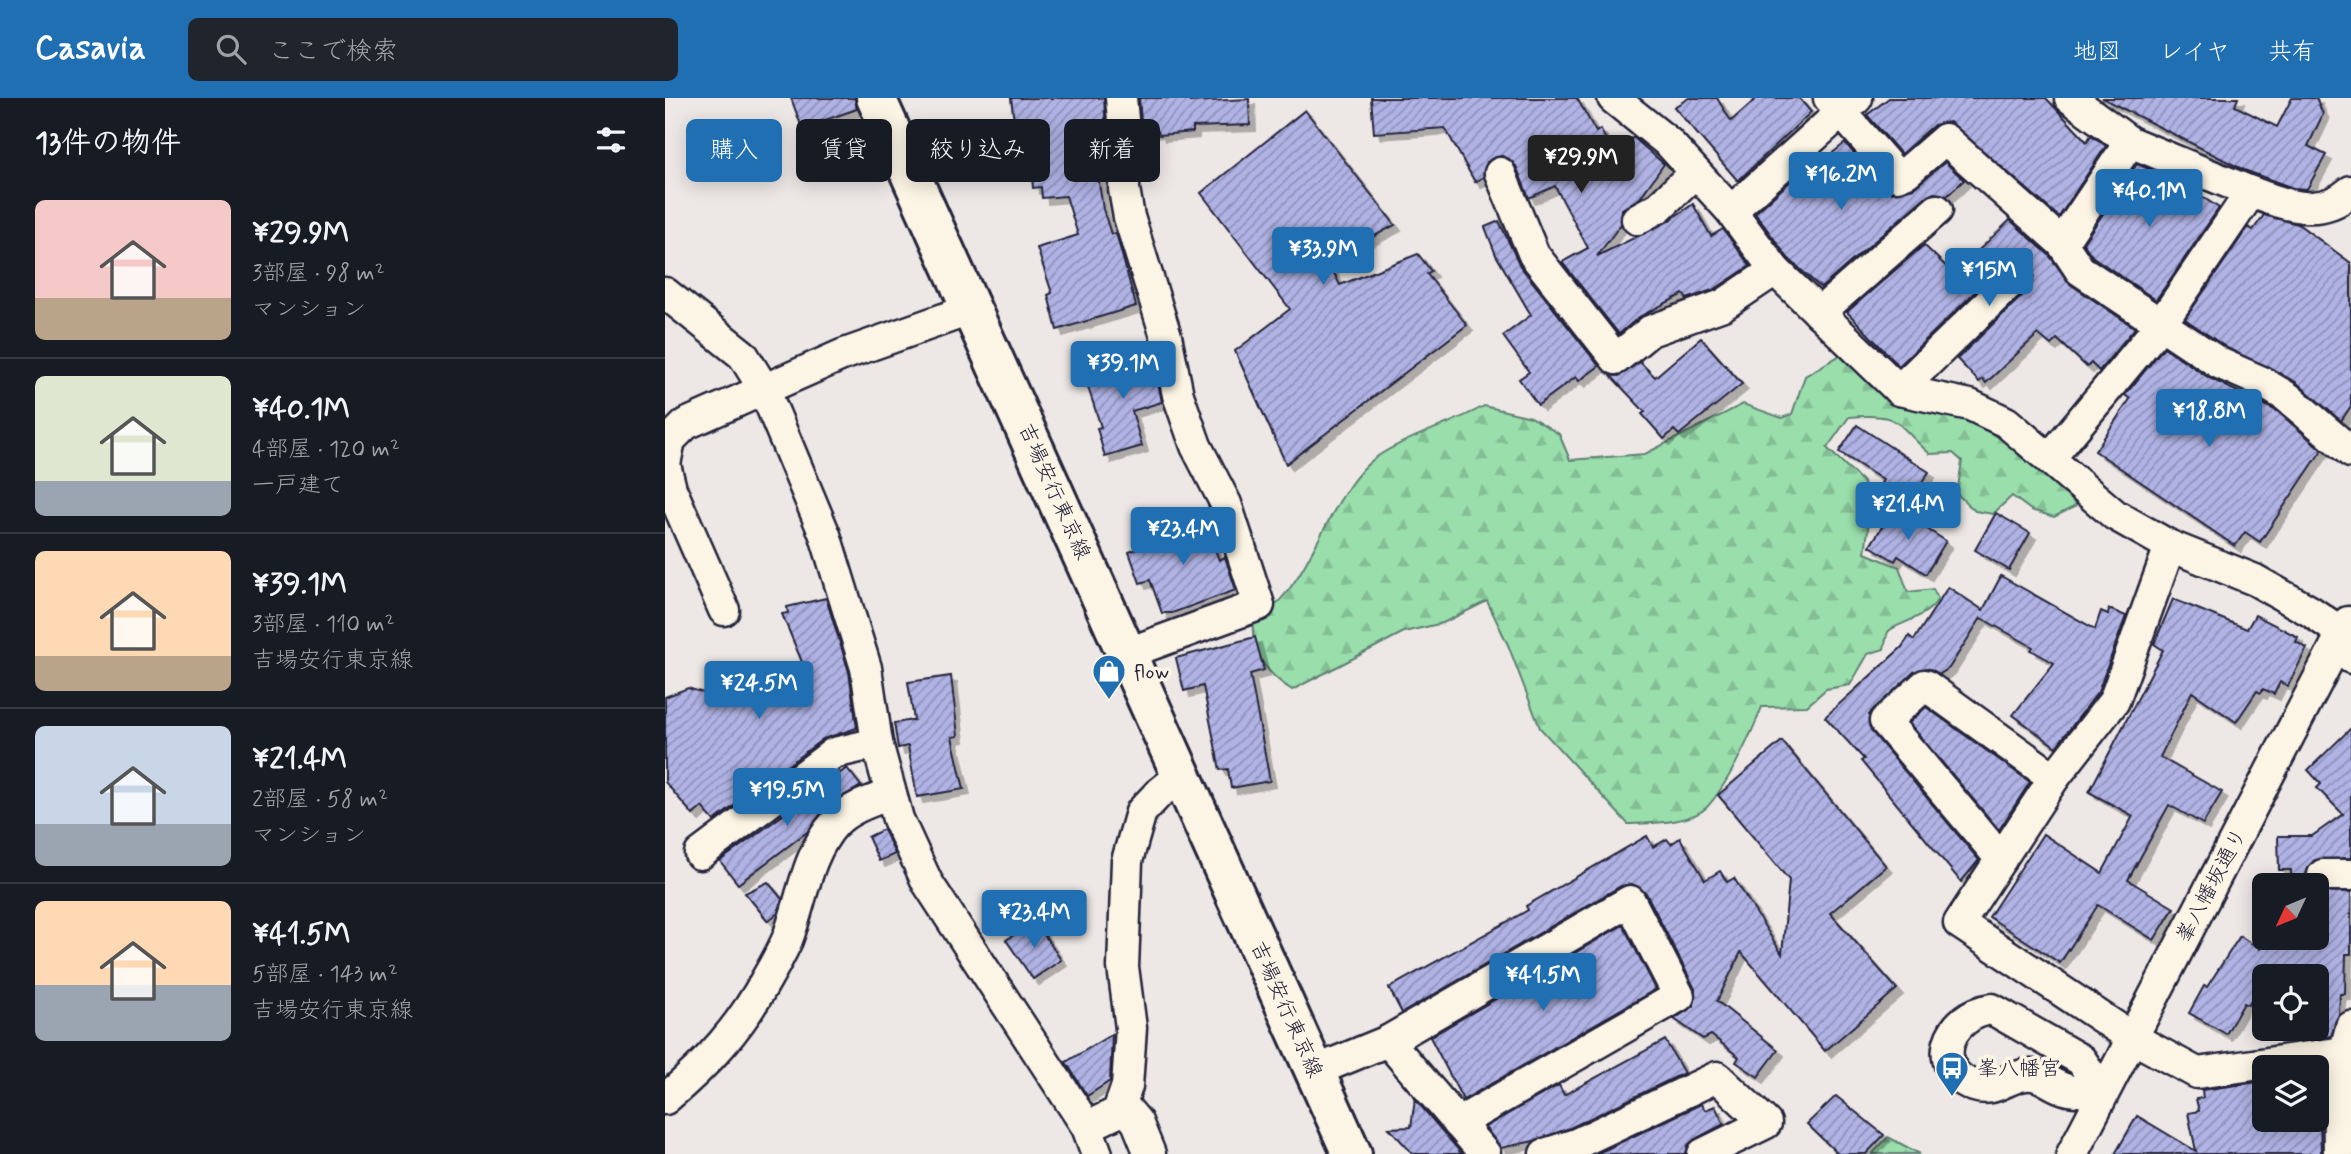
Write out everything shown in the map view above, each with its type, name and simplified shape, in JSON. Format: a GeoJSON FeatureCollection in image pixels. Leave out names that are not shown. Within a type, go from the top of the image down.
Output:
{"type":"FeatureCollection","features":[{"type":"Feature","properties":{"kind":"main road","name":"吉場安行東京線"},"geometry":{"type":"LineString","coordinates":[[876,98],[1352,1154]]}},
{"type":"Feature","properties":{"kind":"street"},"geometry":{"type":"LineString","coordinates":[[1121,98],[1125,141],[1124,189],[1129,217],[1166,337],[1178,395],[1196,446],[1226,504],[1259,605],[1128,653]]}},
{"type":"Feature","properties":{"kind":"street"},"geometry":{"type":"LineString","coordinates":[[2070,98],[2130,142],[2293,208],[2318,208],[2351,191]]}},
{"type":"Feature","properties":{"kind":"street"},"geometry":{"type":"LineString","coordinates":[[1632,103],[1731,211],[1775,270],[1899,390],[1970,404],[2006,422],[2115,515],[2170,546],[2255,579],[2348,636]]}},
{"type":"Feature","properties":{"kind":"street"},"geometry":{"type":"LineString","coordinates":[[1731,211],[1842,103],[1897,176],[1907,172],[1945,139],[2062,243],[2080,270],[2219,363],[2262,382],[2287,397],[2351,452]]}},
{"type":"Feature","properties":{"kind":"street"},"geometry":{"type":"LineString","coordinates":[[2062,243],[2130,142]]}},
{"type":"Feature","properties":{"kind":"street"},"geometry":{"type":"LineString","coordinates":[[1637,219],[1659,207],[1695,172]]}},
{"type":"Feature","properties":{"kind":"street"},"geometry":{"type":"LineString","coordinates":[[1500,173],[1534,255],[1616,359],[1650,331],[1723,305],[1775,270]]}},
{"type":"Feature","properties":{"kind":"street"},"geometry":{"type":"LineString","coordinates":[[2050,458],[2161,324],[2251,192]]}},
{"type":"Feature","properties":{"kind":"street"},"geometry":{"type":"LineString","coordinates":[[1819,313],[1937,210]]}},
{"type":"Feature","properties":{"kind":"street"},"geometry":{"type":"LineString","coordinates":[[1899,390],[2017,276]]}},
{"type":"Feature","properties":{"kind":"street"},"geometry":{"type":"LineString","coordinates":[[665,293],[743,355],[764,389],[825,535],[866,668],[877,743],[898,819],[927,882],[1092,1141],[1118,1112],[1127,1086],[1131,1028],[1123,967],[1127,861],[1141,812],[1182,774]]}},
{"type":"Feature","properties":{"kind":"street"},"geometry":{"type":"LineString","coordinates":[[724,610],[671,489],[665,465],[670,440],[686,424],[842,355],[972,309]]}},
{"type":"Feature","properties":{"kind":"street"},"geometry":{"type":"LineString","coordinates":[[2170,546],[2114,701],[2055,778],[1959,923],[2131,1037],[2197,1073],[2347,1040],[2338,1115],[2339,1154]]}},
{"type":"Feature","properties":{"kind":"street","name":"峯八幡坂通り"},"geometry":{"type":"LineString","coordinates":[[2072,1154],[2131,1037],[2348,636]]}},
{"type":"Feature","properties":{"kind":"street"},"geometry":{"type":"LineString","coordinates":[[2001,859],[1885,721],[1925,685],[2055,778]]}},
{"type":"Feature","properties":{"kind":"street"},"geometry":{"type":"LineString","coordinates":[[700,855],[834,753],[877,743]]}},
{"type":"Feature","properties":{"kind":"street"},"geometry":{"type":"LineString","coordinates":[[665,1099],[705,1066],[742,1020],[767,980],[786,941],[817,847],[836,821],[860,806],[891,794]]}},
{"type":"Feature","properties":{"kind":"street"},"geometry":{"type":"LineString","coordinates":[[1315,1071],[1388,1041],[1630,901],[1679,996],[1458,1123]]}},
{"type":"Feature","properties":{"kind":"street"},"geometry":{"type":"LineString","coordinates":[[1992,1009],[2081,1060],[2103,1092],[2064,1089],[2042,1077],[2028,1074],[2012,1077],[1998,1086],[1974,1086],[1955,1071],[1950,1060],[1951,1033],[1969,1014],[1992,1009]]}},
{"type":"Feature","properties":{"kind":"street"},"geometry":{"type":"LineString","coordinates":[[1388,1041],[1485,1154]]}},
{"type":"Feature","properties":{"kind":"street"},"geometry":{"type":"LineString","coordinates":[[1545,1154],[1576,1144],[1717,1077],[1766,1123],[1703,1154]]}},
{"type":"Feature","properties":{"kind":"street"},"geometry":{"type":"LineString","coordinates":[[1121,1104],[1137,1122],[1150,1154]]}},
{"type":"Feature","properties":{"kind":"green space"},"geometry":{"type":"Polygon","coordinates":[[[1844,353],[2000,432],[2039,470],[2059,481],[2076,506],[2054,517],[2031,510],[2012,496],[1993,514],[1975,511],[1957,494],[1962,461],[1953,453],[1930,454],[1903,427],[1888,418],[1849,417],[1827,448],[1862,481],[1872,498],[1865,553],[1899,567],[1908,592],[1933,589],[1938,599],[1926,612],[1891,629],[1887,634],[1884,649],[1868,654],[1850,685],[1826,689],[1807,706],[1762,707],[1730,774],[1715,798],[1700,813],[1681,820],[1628,824],[1540,728],[1508,645],[1487,601],[1443,623],[1404,632],[1292,690],[1273,676],[1260,658],[1253,637],[1254,614],[1273,606],[1282,598],[1356,477],[1369,463],[1393,447],[1484,406],[1531,417],[1559,434],[1570,460],[1645,454],[1743,404],[1782,418],[1792,414],[1805,376],[1844,353]]]}},
{"type":"Feature","properties":{"kind":"green space"},"geometry":{"type":"Polygon","coordinates":[[[1888,1137],[1920,1154],[1872,1154],[1888,1137]]]}},
{"type":"Feature","properties":{"kind":"building"},"geometry":{"type":"Polygon","coordinates":[[[791,98],[855,98],[857,109],[828,119],[799,119],[791,98]]]}},
{"type":"Feature","properties":{"kind":"building"},"geometry":{"type":"Polygon","coordinates":[[[1011,98],[1104,98],[1105,119],[1064,119],[1064,182],[1099,182],[1103,209],[1111,234],[1116,233],[1136,306],[1057,330],[1048,295],[1052,293],[1037,248],[1078,235],[1066,196],[1042,198],[1041,187],[1033,188],[1033,182],[1050,182],[1050,119],[1014,119],[1011,98]]]}},
{"type":"Feature","properties":{"kind":"building"},"geometry":{"type":"Polygon","coordinates":[[[1139,98],[1189,98],[1190,102],[1249,99],[1250,125],[1193,127],[1193,132],[1160,135],[1160,119],[1141,119],[1139,98]]]}},
{"type":"Feature","properties":{"kind":"building"},"geometry":{"type":"Polygon","coordinates":[[[1371,98],[1577,98],[1596,132],[1600,129],[1617,158],[1633,137],[1664,164],[1640,198],[1622,209],[1621,224],[1597,256],[1667,222],[1693,204],[1711,236],[1723,229],[1750,266],[1715,289],[1687,299],[1683,294],[1639,317],[1619,334],[1562,262],[1588,248],[1555,186],[1529,198],[1516,166],[1502,156],[1487,162],[1483,177],[1475,182],[1445,128],[1374,133],[1371,98]]]}},
{"type":"Feature","properties":{"kind":"building"},"geometry":{"type":"Polygon","coordinates":[[[1689,98],[1717,98],[1731,121],[1757,98],[1799,98],[1811,112],[1738,181],[1674,107],[1689,98]]]}},
{"type":"Feature","properties":{"kind":"building"},"geometry":{"type":"Polygon","coordinates":[[[1889,98],[2046,98],[2087,142],[2091,135],[2106,146],[2059,217],[1950,122],[1934,125],[1901,154],[1867,115],[1889,98]]]}},
{"type":"Feature","properties":{"kind":"building"},"geometry":{"type":"Polygon","coordinates":[[[2102,98],[2238,98],[2235,106],[2277,127],[2292,98],[2316,98],[2323,114],[2308,146],[2326,155],[2307,189],[2293,188],[2244,170],[2102,98]]]}},
{"type":"Feature","properties":{"kind":"building"},"geometry":{"type":"Polygon","coordinates":[[[1305,110],[1395,225],[1328,261],[1340,285],[1418,254],[1431,271],[1427,274],[1467,325],[1286,464],[1235,351],[1290,309],[1201,193],[1305,110]]]}},
{"type":"Feature","properties":{"kind":"building"},"geometry":{"type":"Polygon","coordinates":[[[1845,143],[1892,193],[1914,188],[1945,162],[1964,180],[1947,196],[1934,193],[1925,197],[1821,288],[1788,258],[1755,213],[1811,163],[1815,167],[1845,143]]]}},
{"type":"Feature","properties":{"kind":"building"},"geometry":{"type":"Polygon","coordinates":[[[2137,164],[2180,182],[2219,208],[2156,300],[2093,257],[2083,243],[2137,164]]]}},
{"type":"Feature","properties":{"kind":"building"},"geometry":{"type":"Polygon","coordinates":[[[2264,215],[2298,224],[2351,263],[2351,406],[2341,421],[2296,382],[2227,348],[2185,319],[2248,227],[2253,230],[2264,215]]]}},
{"type":"Feature","properties":{"kind":"building"},"geometry":{"type":"Polygon","coordinates":[[[2010,220],[2049,255],[2070,284],[2135,328],[2099,371],[2091,363],[2087,367],[2057,339],[2051,345],[2038,334],[1986,383],[1983,379],[1979,382],[1957,359],[2030,288],[2034,271],[2021,259],[2005,263],[1899,366],[1847,312],[1924,245],[1954,274],[2010,220]]]}},
{"type":"Feature","properties":{"kind":"building"},"geometry":{"type":"Polygon","coordinates":[[[1499,221],[1520,266],[1599,366],[1579,381],[1576,377],[1538,405],[1519,379],[1529,372],[1503,336],[1531,315],[1496,255],[1485,227],[1499,221]]]}},
{"type":"Feature","properties":{"kind":"building"},"geometry":{"type":"Polygon","coordinates":[[[1701,338],[1742,384],[1679,435],[1674,430],[1664,439],[1642,414],[1645,412],[1610,375],[1619,376],[1640,362],[1655,377],[1701,338]]]}},
{"type":"Feature","properties":{"kind":"building"},"geometry":{"type":"Polygon","coordinates":[[[2164,347],[2209,378],[2277,411],[2322,450],[2260,542],[2245,532],[2235,546],[2095,451],[2130,399],[2125,395],[2164,347]]]}},
{"type":"Feature","properties":{"kind":"building"},"geometry":{"type":"Polygon","coordinates":[[[1152,354],[1162,402],[1132,411],[1142,446],[1105,457],[1097,428],[1101,427],[1084,375],[1152,354]]]}},
{"type":"Feature","properties":{"kind":"building"},"geometry":{"type":"Polygon","coordinates":[[[1857,425],[1929,472],[1907,506],[1878,488],[1883,480],[1839,452],[1857,425]]]}},
{"type":"Feature","properties":{"kind":"building"},"geometry":{"type":"Polygon","coordinates":[[[1894,508],[1946,541],[1926,574],[1898,556],[1895,561],[1870,546],[1894,508]]]}},
{"type":"Feature","properties":{"kind":"building"},"geometry":{"type":"Polygon","coordinates":[[[1996,513],[2030,533],[2009,570],[1975,550],[1996,513]]]}},
{"type":"Feature","properties":{"kind":"building"},"geometry":{"type":"Polygon","coordinates":[[[1203,515],[1219,560],[1225,557],[1236,590],[1172,613],[1162,613],[1150,580],[1140,583],[1129,552],[1155,542],[1152,534],[1203,515]]]}},
{"type":"Feature","properties":{"kind":"building"},"geometry":{"type":"Polygon","coordinates":[[[2001,576],[2095,629],[2101,611],[2108,614],[2109,609],[2126,616],[2098,692],[2056,747],[2013,715],[2054,663],[2031,650],[2033,647],[1981,618],[1949,668],[1940,674],[1927,668],[1914,672],[1869,715],[1872,732],[1979,860],[1961,882],[1861,761],[1864,759],[1825,717],[1902,647],[1909,636],[1914,640],[1948,587],[1983,610],[2001,576]]]}},
{"type":"Feature","properties":{"kind":"building"},"geometry":{"type":"Polygon","coordinates":[[[826,598],[849,672],[857,728],[823,739],[714,821],[702,807],[693,815],[665,782],[665,697],[688,688],[710,695],[717,703],[807,674],[782,614],[788,613],[787,607],[826,598]]]}},
{"type":"Feature","properties":{"kind":"building"},"geometry":{"type":"Polygon","coordinates":[[[2173,599],[2247,629],[2255,615],[2298,637],[2296,642],[2307,648],[2288,686],[2280,682],[2274,694],[2263,689],[2261,693],[2257,691],[2236,722],[2192,692],[2160,757],[2222,792],[2203,824],[2169,805],[2128,880],[2174,908],[2154,940],[2098,905],[2060,963],[1989,917],[2043,834],[2102,873],[2133,816],[2089,792],[2163,650],[2154,644],[2173,599]]]}},
{"type":"Feature","properties":{"kind":"building"},"geometry":{"type":"Polygon","coordinates":[[[1255,637],[1264,670],[1250,674],[1270,781],[1231,788],[1228,769],[1220,770],[1203,686],[1184,691],[1176,658],[1255,637]]]}},
{"type":"Feature","properties":{"kind":"building"},"geometry":{"type":"Polygon","coordinates":[[[951,676],[958,736],[952,737],[964,789],[917,797],[908,746],[898,748],[894,723],[914,720],[908,682],[951,676]]]}},
{"type":"Feature","properties":{"kind":"building"},"geometry":{"type":"Polygon","coordinates":[[[1926,707],[2030,782],[1999,830],[1909,723],[1926,707]]]}},
{"type":"Feature","properties":{"kind":"building"},"geometry":{"type":"Polygon","coordinates":[[[2351,728],[2351,858],[2315,860],[2308,867],[2307,873],[2291,873],[2291,870],[2279,870],[2278,836],[2312,836],[2343,814],[2317,788],[2321,784],[2308,770],[2351,728]]]}},
{"type":"Feature","properties":{"kind":"building"},"geometry":{"type":"Polygon","coordinates":[[[1782,741],[1886,866],[1830,913],[1897,989],[1825,1051],[1741,952],[1717,1001],[1778,1050],[1758,1077],[1736,1062],[1739,1057],[1711,1035],[1703,1039],[1674,1019],[1694,1006],[1695,989],[1646,893],[1631,884],[1621,886],[1402,1013],[1389,988],[1528,910],[1526,906],[1647,836],[1653,847],[1667,839],[1671,844],[1680,838],[1705,880],[1720,871],[1727,882],[1734,878],[1782,954],[1789,880],[1718,795],[1782,741]]]}},
{"type":"Feature","properties":{"kind":"building"},"geometry":{"type":"Polygon","coordinates":[[[847,768],[861,786],[830,804],[807,832],[738,884],[720,861],[847,768]]]}},
{"type":"Feature","properties":{"kind":"building"},"geometry":{"type":"Polygon","coordinates":[[[884,829],[895,854],[879,861],[868,837],[884,829]]]}},
{"type":"Feature","properties":{"kind":"building"},"geometry":{"type":"Polygon","coordinates":[[[768,882],[782,899],[778,913],[768,921],[745,893],[768,882]]]}},
{"type":"Feature","properties":{"kind":"building"},"geometry":{"type":"Polygon","coordinates":[[[2329,891],[2351,892],[2351,954],[2346,954],[2345,994],[2340,994],[2339,1014],[2331,1036],[2329,964],[2252,964],[2252,998],[2248,1005],[2244,1003],[2226,1034],[2189,1013],[2204,986],[2207,987],[2240,936],[2252,944],[2252,950],[2329,950],[2329,891]]]}},
{"type":"Feature","properties":{"kind":"building"},"geometry":{"type":"Polygon","coordinates":[[[1035,921],[1061,960],[1033,979],[1006,940],[1035,921]]]}},
{"type":"Feature","properties":{"kind":"building"},"geometry":{"type":"Polygon","coordinates":[[[1623,925],[1656,989],[1463,1100],[1430,1037],[1623,925]]]}},
{"type":"Feature","properties":{"kind":"building"},"geometry":{"type":"Polygon","coordinates":[[[1112,1034],[1110,1081],[1087,1096],[1066,1062],[1112,1034]]]}},
{"type":"Feature","properties":{"kind":"building"},"geometry":{"type":"Polygon","coordinates":[[[1665,1040],[1684,1073],[1570,1128],[1534,1141],[1501,1148],[1485,1127],[1559,1085],[1564,1095],[1665,1040]]]}},
{"type":"Feature","properties":{"kind":"building"},"geometry":{"type":"Polygon","coordinates":[[[2252,1083],[2252,1132],[2320,1132],[2321,1154],[2115,1154],[2137,1116],[2196,1151],[2188,1113],[2199,1111],[2196,1099],[2203,1098],[2202,1090],[2252,1083]]]}},
{"type":"Feature","properties":{"kind":"building"},"geometry":{"type":"Polygon","coordinates":[[[1836,1096],[1884,1135],[1866,1154],[1838,1154],[1807,1124],[1836,1096]]]}},
{"type":"Feature","properties":{"kind":"building"},"geometry":{"type":"Polygon","coordinates":[[[1415,1099],[1462,1154],[1413,1154],[1389,1128],[1411,1127],[1415,1099]]]}},
{"type":"Feature","properties":{"kind":"building"},"geometry":{"type":"Polygon","coordinates":[[[1701,1104],[1705,1110],[1715,1106],[1724,1124],[1695,1139],[1688,1145],[1686,1154],[1596,1154],[1701,1104]]]}},
{"type":"Feature","properties":{"kind":"place","name":"flow"},"geometry":{"type":"Point","coordinates":[1109,701]}},
{"type":"Feature","properties":{"kind":"place","name":"峯八幡宮"},"geometry":{"type":"Point","coordinates":[1952,1098]}}]}
